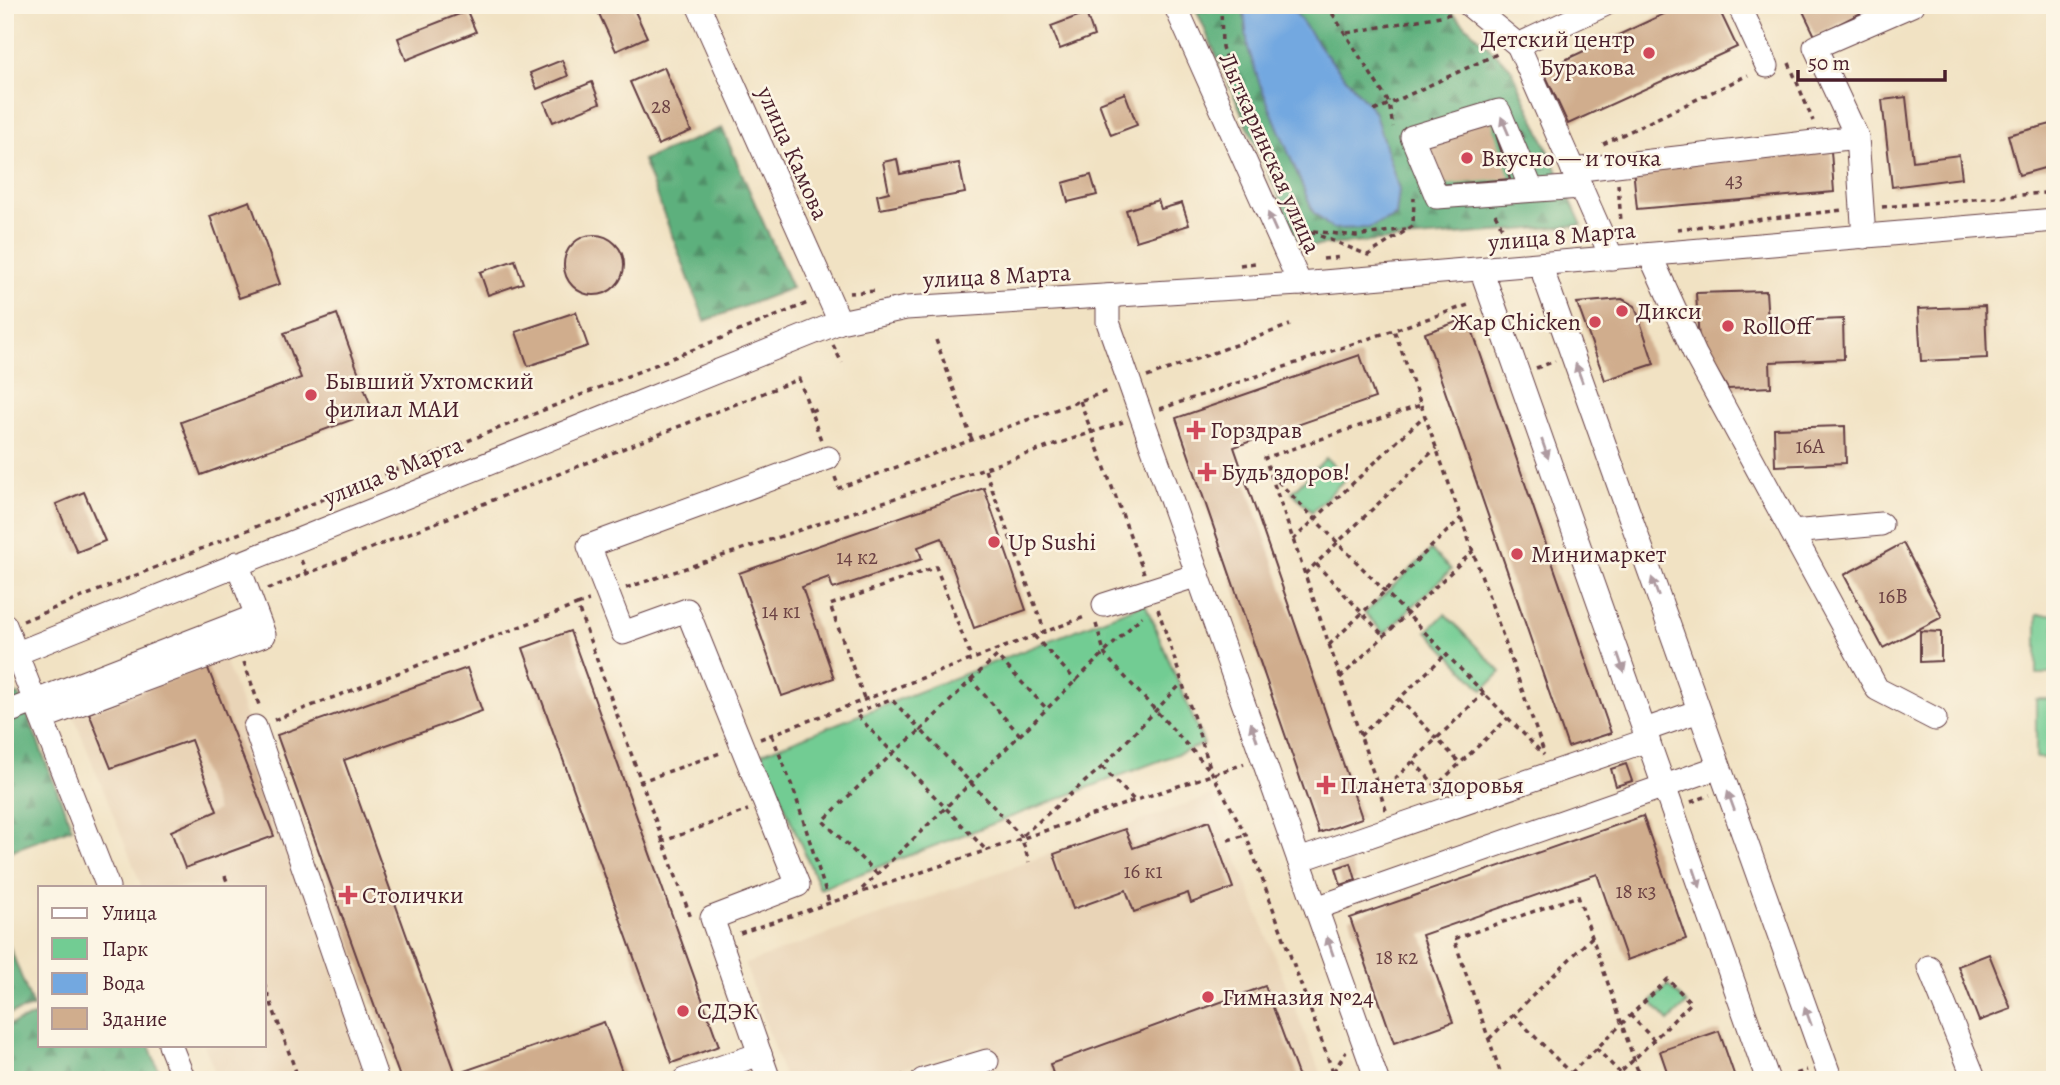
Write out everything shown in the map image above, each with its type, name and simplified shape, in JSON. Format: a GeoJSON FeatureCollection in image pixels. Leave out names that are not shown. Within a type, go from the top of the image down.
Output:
{"type":"FeatureCollection","features":[{"type":"Feature","properties":{"kind":"street","name":"улица Камова"},"geometry":{"type":"LineString","coordinates":[[698,5],[841,322]]}},
{"type":"Feature","properties":{"kind":"street","name":"Лыткаринская улица"},"geometry":{"type":"LineString","coordinates":[[1175,5],[1300,284]]}},
{"type":"Feature","properties":{"kind":"street"},"geometry":{"type":"LineString","coordinates":[[1518,45],[1604,5]]}},
{"type":"Feature","properties":{"kind":"street"},"geometry":{"type":"LineString","coordinates":[[1739,5],[1777,62]]}},
{"type":"Feature","properties":{"kind":"street"},"geometry":{"type":"LineString","coordinates":[[1864,237],[1857,136],[1815,47],[1912,5]]}},
{"type":"Feature","properties":{"kind":"street"},"geometry":{"type":"LineString","coordinates":[[1471,7],[1518,45],[1608,248]]}},
{"type":"Feature","properties":{"kind":"street"},"geometry":{"type":"LineString","coordinates":[[1531,188],[1499,111],[1412,137],[1437,197],[1531,188],[1577,179],[1617,165],[1857,136]]}},
{"type":"Feature","properties":{"kind":"street","name":"улица 8 Марта"},"geometry":{"type":"LineString","coordinates":[[11,656],[841,322],[906,308],[1300,284],[1540,264],[1608,248],[1650,255],[2055,220]]}},
{"type":"Feature","properties":{"kind":"street"},"geometry":{"type":"LineString","coordinates":[[1650,255],[1695,354],[1877,689],[1935,719]]}},
{"type":"Feature","properties":{"kind":"street"},"geometry":{"type":"LineString","coordinates":[[1540,264],[1828,1072]]}},
{"type":"Feature","properties":{"kind":"street"},"geometry":{"type":"LineString","coordinates":[[1481,269],[1768,1080]]}},
{"type":"Feature","properties":{"kind":"street"},"geometry":{"type":"LineString","coordinates":[[1108,296],[1108,322],[1377,1080]]}},
{"type":"Feature","properties":{"kind":"street"},"geometry":{"type":"LineString","coordinates":[[769,1080],[712,918],[798,885],[687,610],[623,633],[589,546],[828,458]]}},
{"type":"Feature","properties":{"kind":"street"},"geometry":{"type":"LineString","coordinates":[[1792,532],[1881,524]]}},
{"type":"Feature","properties":{"kind":"street"},"geometry":{"type":"LineString","coordinates":[[5,713],[39,710],[264,635],[237,563]]}},
{"type":"Feature","properties":{"kind":"street"},"geometry":{"type":"LineString","coordinates":[[1104,605],[1153,596],[1198,575]]}},
{"type":"Feature","properties":{"kind":"street"},"geometry":{"type":"LineString","coordinates":[[39,710],[252,607]]}},
{"type":"Feature","properties":{"kind":"street"},"geometry":{"type":"LineString","coordinates":[[6,627],[11,656],[39,710],[108,886]]}},
{"type":"Feature","properties":{"kind":"street"},"geometry":{"type":"LineString","coordinates":[[1299,860],[1646,735],[1699,711]]}},
{"type":"Feature","properties":{"kind":"street"},"geometry":{"type":"LineString","coordinates":[[260,725],[377,1080]]}},
{"type":"Feature","properties":{"kind":"street"},"geometry":{"type":"LineString","coordinates":[[1316,908],[1719,767]]}},
{"type":"Feature","properties":{"kind":"street"},"geometry":{"type":"LineString","coordinates":[[1929,967],[1975,1080]]}},
{"type":"Feature","properties":{"kind":"street"},"geometry":{"type":"LineString","coordinates":[[170,1046],[184,1080]]}},
{"type":"Feature","properties":{"kind":"street"},"geometry":{"type":"LineString","coordinates":[[684,1080],[760,1054]]}},
{"type":"Feature","properties":{"kind":"street"},"geometry":{"type":"LineString","coordinates":[[923,1080],[978,1069]]}},
{"type":"Feature","properties":{"kind":"path"},"geometry":{"type":"LineString","coordinates":[[1221,5],[1222,47],[1234,83]]}},
{"type":"Feature","properties":{"kind":"path"},"geometry":{"type":"LineString","coordinates":[[1327,5],[1389,103],[1395,138]]}},
{"type":"Feature","properties":{"kind":"path"},"geometry":{"type":"LineString","coordinates":[[1347,33],[1471,7]]}},
{"type":"Feature","properties":{"kind":"path"},"geometry":{"type":"LineString","coordinates":[[1374,111],[1518,45]]}},
{"type":"Feature","properties":{"kind":"path"},"geometry":{"type":"LineString","coordinates":[[1595,148],[1777,62],[1821,141]]}},
{"type":"Feature","properties":{"kind":"path"},"geometry":{"type":"LineString","coordinates":[[1608,248],[1622,235],[1617,165]]}},
{"type":"Feature","properties":{"kind":"path"},"geometry":{"type":"LineString","coordinates":[[1410,187],[1414,200],[1413,226]]}},
{"type":"Feature","properties":{"kind":"path"},"geometry":{"type":"LineString","coordinates":[[1675,229],[1862,208],[2055,192]]}},
{"type":"Feature","properties":{"kind":"path"},"geometry":{"type":"LineString","coordinates":[[1485,194],[1510,243]]}},
{"type":"Feature","properties":{"kind":"path"},"geometry":{"type":"LineString","coordinates":[[1283,200],[1308,231],[1368,255]]}},
{"type":"Feature","properties":{"kind":"path"},"geometry":{"type":"LineString","coordinates":[[1308,231],[1356,236],[1396,232],[1413,226]]}},
{"type":"Feature","properties":{"kind":"path"},"geometry":{"type":"LineString","coordinates":[[1368,255],[1413,226]]}},
{"type":"Feature","properties":{"kind":"path"},"geometry":{"type":"LineString","coordinates":[[1497,244],[1523,242]]}},
{"type":"Feature","properties":{"kind":"path"},"geometry":{"type":"LineString","coordinates":[[1357,256],[1381,254]]}},
{"type":"Feature","properties":{"kind":"path"},"geometry":{"type":"LineString","coordinates":[[1322,259],[1345,257]]}},
{"type":"Feature","properties":{"kind":"path"},"geometry":{"type":"LineString","coordinates":[[6,627],[828,295]]}},
{"type":"Feature","properties":{"kind":"path"},"geometry":{"type":"LineString","coordinates":[[238,645],[260,725],[608,594],[985,470],[1478,301]]}},
{"type":"Feature","properties":{"kind":"path"},"geometry":{"type":"LineString","coordinates":[[252,607],[799,379],[839,488],[1290,325]]}},
{"type":"Feature","properties":{"kind":"path"},"geometry":{"type":"LineString","coordinates":[[1270,473],[1545,756],[1394,330]]}},
{"type":"Feature","properties":{"kind":"path"},"geometry":{"type":"LineString","coordinates":[[936,340],[972,440]]}},
{"type":"Feature","properties":{"kind":"path"},"geometry":{"type":"LineString","coordinates":[[1527,371],[1572,355]]}},
{"type":"Feature","properties":{"kind":"path"},"geometry":{"type":"LineString","coordinates":[[1080,401],[1153,596],[1212,773],[1246,835],[1336,1080]]}},
{"type":"Feature","properties":{"kind":"path"},"geometry":{"type":"LineString","coordinates":[[1386,810],[1265,458],[1421,405]]}},
{"type":"Feature","properties":{"kind":"path"},"geometry":{"type":"LineString","coordinates":[[811,411],[820,407]]}},
{"type":"Feature","properties":{"kind":"path"},"geometry":{"type":"LineString","coordinates":[[1293,540],[1425,415]]}},
{"type":"Feature","properties":{"kind":"path"},"geometry":{"type":"LineString","coordinates":[[1305,574],[1437,448]]}},
{"type":"Feature","properties":{"kind":"path"},"geometry":{"type":"LineString","coordinates":[[985,470],[1045,632]]}},
{"type":"Feature","properties":{"kind":"path"},"geometry":{"type":"LineString","coordinates":[[1329,645],[1461,518]]}},
{"type":"Feature","properties":{"kind":"path"},"geometry":{"type":"LineString","coordinates":[[1340,678],[1473,551]]}},
{"type":"Feature","properties":{"kind":"path"},"geometry":{"type":"LineString","coordinates":[[1315,564],[1384,636]]}},
{"type":"Feature","properties":{"kind":"path"},"geometry":{"type":"LineString","coordinates":[[864,698],[830,605],[936,566],[971,658]]}},
{"type":"Feature","properties":{"kind":"path"},"geometry":{"type":"LineString","coordinates":[[860,891],[1105,655],[1153,596]]}},
{"type":"Feature","properties":{"kind":"path"},"geometry":{"type":"LineString","coordinates":[[577,605],[639,782],[693,923]]}},
{"type":"Feature","properties":{"kind":"path"},"geometry":{"type":"LineString","coordinates":[[639,782],[772,735],[1094,613],[1105,655],[1212,773]]}},
{"type":"Feature","properties":{"kind":"path"},"geometry":{"type":"LineString","coordinates":[[1034,636],[1076,681]]}},
{"type":"Feature","properties":{"kind":"path"},"geometry":{"type":"LineString","coordinates":[[1360,736],[1446,654]]}},
{"type":"Feature","properties":{"kind":"path"},"geometry":{"type":"LineString","coordinates":[[877,874],[823,821],[893,752],[922,730],[996,656],[1046,709]]}},
{"type":"Feature","properties":{"kind":"path"},"geometry":{"type":"LineString","coordinates":[[971,680],[1020,734]]}},
{"type":"Feature","properties":{"kind":"path"},"geometry":{"type":"LineString","coordinates":[[1021,836],[1102,766],[1182,682]]}},
{"type":"Feature","properties":{"kind":"path"},"geometry":{"type":"LineString","coordinates":[[1380,793],[1485,694]]}},
{"type":"Feature","properties":{"kind":"path"},"geometry":{"type":"LineString","coordinates":[[985,849],[855,713],[891,699],[1021,836],[1030,862]]}},
{"type":"Feature","properties":{"kind":"path"},"geometry":{"type":"LineString","coordinates":[[1399,699],[1460,763]]}},
{"type":"Feature","properties":{"kind":"path"},"geometry":{"type":"LineString","coordinates":[[1413,761],[1436,786],[1508,718]]}},
{"type":"Feature","properties":{"kind":"path"},"geometry":{"type":"LineString","coordinates":[[772,735],[795,794],[829,902]]}},
{"type":"Feature","properties":{"kind":"path"},"geometry":{"type":"LineString","coordinates":[[719,940],[1021,836],[1245,764]]}},
{"type":"Feature","properties":{"kind":"path"},"geometry":{"type":"LineString","coordinates":[[1102,766],[1134,800]]}},
{"type":"Feature","properties":{"kind":"path"},"geometry":{"type":"LineString","coordinates":[[661,842],[795,794]]}},
{"type":"Feature","properties":{"kind":"path"},"geometry":{"type":"LineString","coordinates":[[1228,840],[1246,835]]}},
{"type":"Feature","properties":{"kind":"path"},"geometry":{"type":"LineString","coordinates":[[225,876],[229,886]]}},
{"type":"Feature","properties":{"kind":"path"},"geometry":{"type":"LineString","coordinates":[[1503,1080],[1454,939],[1578,897],[1641,1080]]}},
{"type":"Feature","properties":{"kind":"path"},"geometry":{"type":"LineString","coordinates":[[1489,1039],[1592,937]]}},
{"type":"Feature","properties":{"kind":"path"},"geometry":{"type":"LineString","coordinates":[[1564,1080],[1668,979],[1691,1003],[1613,1080]]}},
{"type":"Feature","properties":{"kind":"path"},"geometry":{"type":"LineString","coordinates":[[266,989],[299,1080]]}},
{"type":"Feature","properties":{"kind":"path"},"geometry":{"type":"LineString","coordinates":[[1513,1014],[1577,1080]]}},
{"type":"Feature","properties":{"kind":"path"},"geometry":{"type":"LineString","coordinates":[[1630,1016],[1654,1040]]}},
{"type":"Feature","properties":{"kind":"path"},"geometry":{"type":"LineString","coordinates":[[1596,1048],[1620,1073]]}},
{"type":"Feature","properties":{"kind":"path"},"geometry":{"type":"LineString","coordinates":[[1779,1080],[1828,1072]]}},
{"type":"Feature","properties":{"kind":"shaded area"},"geometry":{"type":"Polygon","coordinates":[[[218,641],[276,799],[370,1080],[218,1080],[204,1046],[266,1046],[266,886],[142,886],[67,699],[218,641]]]}},
{"type":"Feature","properties":{"kind":"shaded area"},"geometry":{"type":"Polygon","coordinates":[[[1212,795],[1323,1080],[994,1080],[981,1044],[867,1080],[785,1080],[745,964],[1212,795]]]}},
{"type":"Feature","properties":{"kind":"green space"},"geometry":{"type":"Polygon","coordinates":[[[1194,5],[1444,5],[1511,68],[1582,225],[1301,247],[1194,5]]]}},
{"type":"Feature","properties":{"kind":"green space"},"geometry":{"type":"Polygon","coordinates":[[[722,128],[792,288],[705,321],[643,160],[722,128]]]}},
{"type":"Feature","properties":{"kind":"green space"},"geometry":{"type":"Polygon","coordinates":[[[1326,458],[1346,478],[1312,512],[1292,492],[1326,458]]]}},
{"type":"Feature","properties":{"kind":"green space"},"geometry":{"type":"Polygon","coordinates":[[[1431,550],[1451,570],[1384,634],[1365,613],[1431,550]]]}},
{"type":"Feature","properties":{"kind":"green space"},"geometry":{"type":"Polygon","coordinates":[[[1145,603],[1204,744],[820,889],[762,753],[1145,603]]]}},
{"type":"Feature","properties":{"kind":"green space"},"geometry":{"type":"Polygon","coordinates":[[[1445,614],[1501,672],[1483,690],[1427,631],[1445,614]]]}},
{"type":"Feature","properties":{"kind":"green space"},"geometry":{"type":"Polygon","coordinates":[[[2037,615],[2055,615],[2055,674],[2037,674],[2037,615]]]}},
{"type":"Feature","properties":{"kind":"green space"},"geometry":{"type":"Polygon","coordinates":[[[19,694],[72,828],[5,853],[5,700],[19,694]]]}},
{"type":"Feature","properties":{"kind":"green space"},"geometry":{"type":"Polygon","coordinates":[[[2036,699],[2055,699],[2055,758],[2036,758],[2036,699]]]}},
{"type":"Feature","properties":{"kind":"green space"},"geometry":{"type":"Polygon","coordinates":[[[5,935],[33,1007],[5,1015],[5,935]]]}},
{"type":"Feature","properties":{"kind":"green space"},"geometry":{"type":"Polygon","coordinates":[[[1668,985],[1687,1004],[1669,1021],[1651,1002],[1668,985]]]}},
{"type":"Feature","properties":{"kind":"green space"},"geometry":{"type":"Polygon","coordinates":[[[38,1015],[38,1046],[149,1046],[162,1080],[5,1080],[5,1026],[38,1015]]]}},
{"type":"Feature","properties":{"kind":"water"},"geometry":{"type":"Polygon","coordinates":[[[1243,5],[1290,5],[1323,51],[1374,111],[1399,190],[1396,216],[1369,228],[1332,229],[1313,212],[1259,82],[1248,48],[1243,5]]]}},
{"type":"Feature","properties":{"kind":"building"},"geometry":{"type":"Polygon","coordinates":[[[595,5],[632,5],[647,37],[616,51],[595,5]]]}},
{"type":"Feature","properties":{"kind":"building"},"geometry":{"type":"Polygon","coordinates":[[[1683,5],[1717,5],[1737,47],[1568,124],[1543,70],[1683,5]]]}},
{"type":"Feature","properties":{"kind":"building"},"geometry":{"type":"Polygon","coordinates":[[[1800,5],[1877,5],[1815,36],[1800,5]]]}},
{"type":"Feature","properties":{"kind":"building"},"geometry":{"type":"Polygon","coordinates":[[[467,11],[476,32],[406,60],[398,38],[467,11]]]}},
{"type":"Feature","properties":{"kind":"building"},"geometry":{"type":"Polygon","coordinates":[[[1086,13],[1094,36],[1060,49],[1051,26],[1086,13]]]}},
{"type":"Feature","properties":{"kind":"building"},"geometry":{"type":"Polygon","coordinates":[[[562,60],[568,76],[537,89],[530,73],[562,60]]]}},
{"type":"Feature","properties":{"kind":"building"},"geometry":{"type":"Polygon","coordinates":[[[664,67],[691,131],[658,145],[630,82],[664,67]]]}},
{"type":"Feature","properties":{"kind":"building"},"geometry":{"type":"Polygon","coordinates":[[[592,82],[600,103],[553,122],[544,102],[592,82]]]}},
{"type":"Feature","properties":{"kind":"building"},"geometry":{"type":"Polygon","coordinates":[[[1125,93],[1137,125],[1111,135],[1099,103],[1125,93]]]}},
{"type":"Feature","properties":{"kind":"building"},"geometry":{"type":"Polygon","coordinates":[[[1906,97],[1913,161],[1959,155],[1962,178],[1892,187],[1882,100],[1906,97]]]}},
{"type":"Feature","properties":{"kind":"building","name":"Вкусно — и точка"},"geometry":{"type":"Polygon","coordinates":[[[1491,119],[1510,179],[1439,185],[1424,136],[1491,119]]]}},
{"type":"Feature","properties":{"kind":"building"},"geometry":{"type":"Polygon","coordinates":[[[2055,123],[2055,165],[2019,175],[2008,135],[2055,123]]]}},
{"type":"Feature","properties":{"kind":"building"},"geometry":{"type":"Polygon","coordinates":[[[1831,151],[1834,192],[1637,209],[1633,168],[1831,151]]]}},
{"type":"Feature","properties":{"kind":"building"},"geometry":{"type":"Polygon","coordinates":[[[897,159],[900,174],[959,163],[965,193],[880,209],[877,195],[889,192],[883,162],[897,159]]]}},
{"type":"Feature","properties":{"kind":"building"},"geometry":{"type":"Polygon","coordinates":[[[1091,175],[1097,195],[1068,202],[1063,183],[1091,175]]]}},
{"type":"Feature","properties":{"kind":"building"},"geometry":{"type":"Polygon","coordinates":[[[1158,200],[1161,209],[1182,203],[1189,225],[1136,241],[1126,210],[1158,200]]]}},
{"type":"Feature","properties":{"kind":"building"},"geometry":{"type":"Polygon","coordinates":[[[250,201],[280,284],[239,298],[210,216],[250,201]]]}},
{"type":"Feature","properties":{"kind":"building"},"geometry":{"type":"Polygon","coordinates":[[[594,235],[611,240],[619,248],[624,265],[619,282],[611,290],[594,295],[577,290],[569,282],[564,265],[569,248],[577,240],[594,235]]]}},
{"type":"Feature","properties":{"kind":"building"},"geometry":{"type":"Polygon","coordinates":[[[515,260],[523,283],[488,295],[480,272],[515,260]]]}},
{"type":"Feature","properties":{"kind":"building"},"geometry":{"type":"Polygon","coordinates":[[[1766,291],[1768,322],[1843,319],[1844,359],[1770,362],[1771,387],[1728,389],[1699,342],[1696,293],[1766,291]]]}},
{"type":"Feature","properties":{"kind":"building"},"geometry":{"type":"Polygon","coordinates":[[[1622,299],[1635,306],[1654,364],[1605,380],[1577,303],[1622,299]]]}},
{"type":"Feature","properties":{"kind":"building"},"geometry":{"type":"Polygon","coordinates":[[[1985,306],[1987,358],[1921,361],[1918,309],[1985,306]]]}},
{"type":"Feature","properties":{"kind":"building"},"geometry":{"type":"Polygon","coordinates":[[[576,312],[588,346],[528,366],[516,332],[576,312]]]}},
{"type":"Feature","properties":{"kind":"building","name":"Бывший Ухтомский филиал МАИ"},"geometry":{"type":"Polygon","coordinates":[[[337,314],[373,412],[201,475],[181,422],[301,378],[284,333],[337,314]]]}},
{"type":"Feature","properties":{"kind":"building"},"geometry":{"type":"Polygon","coordinates":[[[1468,318],[1611,733],[1568,747],[1425,333],[1468,318]]]}},
{"type":"Feature","properties":{"kind":"building"},"geometry":{"type":"Polygon","coordinates":[[[1360,355],[1375,398],[1234,447],[1362,818],[1319,833],[1176,418],[1360,355]]]}},
{"type":"Feature","properties":{"kind":"building"},"geometry":{"type":"Polygon","coordinates":[[[1845,426],[1846,463],[1775,466],[1774,428],[1845,426]]]}},
{"type":"Feature","properties":{"kind":"building"},"geometry":{"type":"Polygon","coordinates":[[[984,488],[1026,610],[974,628],[942,538],[918,547],[922,559],[833,589],[829,577],[802,587],[834,678],[782,696],[739,573],[984,488]]]}},
{"type":"Feature","properties":{"kind":"building"},"geometry":{"type":"Polygon","coordinates":[[[84,492],[105,541],[77,552],[56,504],[84,492]]]}},
{"type":"Feature","properties":{"kind":"building"},"geometry":{"type":"Polygon","coordinates":[[[1903,543],[1942,617],[1883,648],[1844,575],[1903,543]]]}},
{"type":"Feature","properties":{"kind":"building"},"geometry":{"type":"Polygon","coordinates":[[[570,631],[719,1046],[672,1063],[523,648],[570,631]]]}},
{"type":"Feature","properties":{"kind":"building"},"geometry":{"type":"Polygon","coordinates":[[[1920,631],[1941,632],[1941,661],[1920,662],[1920,631]]]}},
{"type":"Feature","properties":{"kind":"building"},"geometry":{"type":"Polygon","coordinates":[[[207,666],[274,836],[185,868],[171,831],[217,811],[191,740],[111,768],[89,713],[207,666]]]}},
{"type":"Feature","properties":{"kind":"building"},"geometry":{"type":"Polygon","coordinates":[[[467,668],[482,711],[344,760],[456,1074],[604,1022],[625,1080],[401,1080],[277,735],[467,668]]]}},
{"type":"Feature","properties":{"kind":"building"},"geometry":{"type":"Polygon","coordinates":[[[1626,764],[1632,781],[1616,786],[1611,769],[1626,764]]]}},
{"type":"Feature","properties":{"kind":"building"},"geometry":{"type":"Polygon","coordinates":[[[1643,816],[1686,939],[1627,960],[1597,874],[1422,935],[1453,1022],[1394,1043],[1350,918],[1643,816]]]}},
{"type":"Feature","properties":{"kind":"building"},"geometry":{"type":"Polygon","coordinates":[[[1209,821],[1233,888],[1191,903],[1188,893],[1134,912],[1126,890],[1073,909],[1054,854],[1125,829],[1133,848],[1209,821]]]}},
{"type":"Feature","properties":{"kind":"building"},"geometry":{"type":"Polygon","coordinates":[[[1351,863],[1356,880],[1341,885],[1336,868],[1351,863]]]}},
{"type":"Feature","properties":{"kind":"building"},"geometry":{"type":"Polygon","coordinates":[[[1989,954],[2011,1009],[1979,1021],[1958,966],[1989,954]]]}},
{"type":"Feature","properties":{"kind":"building"},"geometry":{"type":"Polygon","coordinates":[[[1265,986],[1300,1080],[1055,1080],[1050,1064],[1265,986]]]}},
{"type":"Feature","properties":{"kind":"building"},"geometry":{"type":"Polygon","coordinates":[[[1719,1031],[1736,1080],[1670,1080],[1660,1051],[1719,1031]]]}},
{"type":"Feature","properties":{"kind":"place","name":"Детский центр Буракова"},"geometry":{"type":"Point","coordinates":[1649,53]}},
{"type":"Feature","properties":{"kind":"place","name":"Вкусно — и точка"},"geometry":{"type":"Point","coordinates":[1467,158]}},
{"type":"Feature","properties":{"kind":"place","name":"Дикси"},"geometry":{"type":"Point","coordinates":[1622,311]}},
{"type":"Feature","properties":{"kind":"place","name":"Жар Chicken"},"geometry":{"type":"Point","coordinates":[1595,322]}},
{"type":"Feature","properties":{"kind":"place","name":"RollOff"},"geometry":{"type":"Point","coordinates":[1728,326]}},
{"type":"Feature","properties":{"kind":"place","name":"Бывший Ухтомский филиал МАИ"},"geometry":{"type":"Point","coordinates":[311,395]}},
{"type":"Feature","properties":{"kind":"place","name":"Горздрав"},"geometry":{"type":"Point","coordinates":[1196,430]}},
{"type":"Feature","properties":{"kind":"place","name":"Будь здоров!"},"geometry":{"type":"Point","coordinates":[1207,472]}},
{"type":"Feature","properties":{"kind":"place","name":"Up Sushi"},"geometry":{"type":"Point","coordinates":[994,542]}},
{"type":"Feature","properties":{"kind":"place","name":"Минимаркет"},"geometry":{"type":"Point","coordinates":[1517,554]}},
{"type":"Feature","properties":{"kind":"place","name":"Планета здоровья"},"geometry":{"type":"Point","coordinates":[1326,785]}},
{"type":"Feature","properties":{"kind":"place","name":"Столички"},"geometry":{"type":"Point","coordinates":[348,895]}},
{"type":"Feature","properties":{"kind":"place","name":"Гимназия №24"},"geometry":{"type":"Point","coordinates":[1208,997]}},
{"type":"Feature","properties":{"kind":"place","name":"СДЭК"},"geometry":{"type":"Point","coordinates":[683,1011]}}]}
